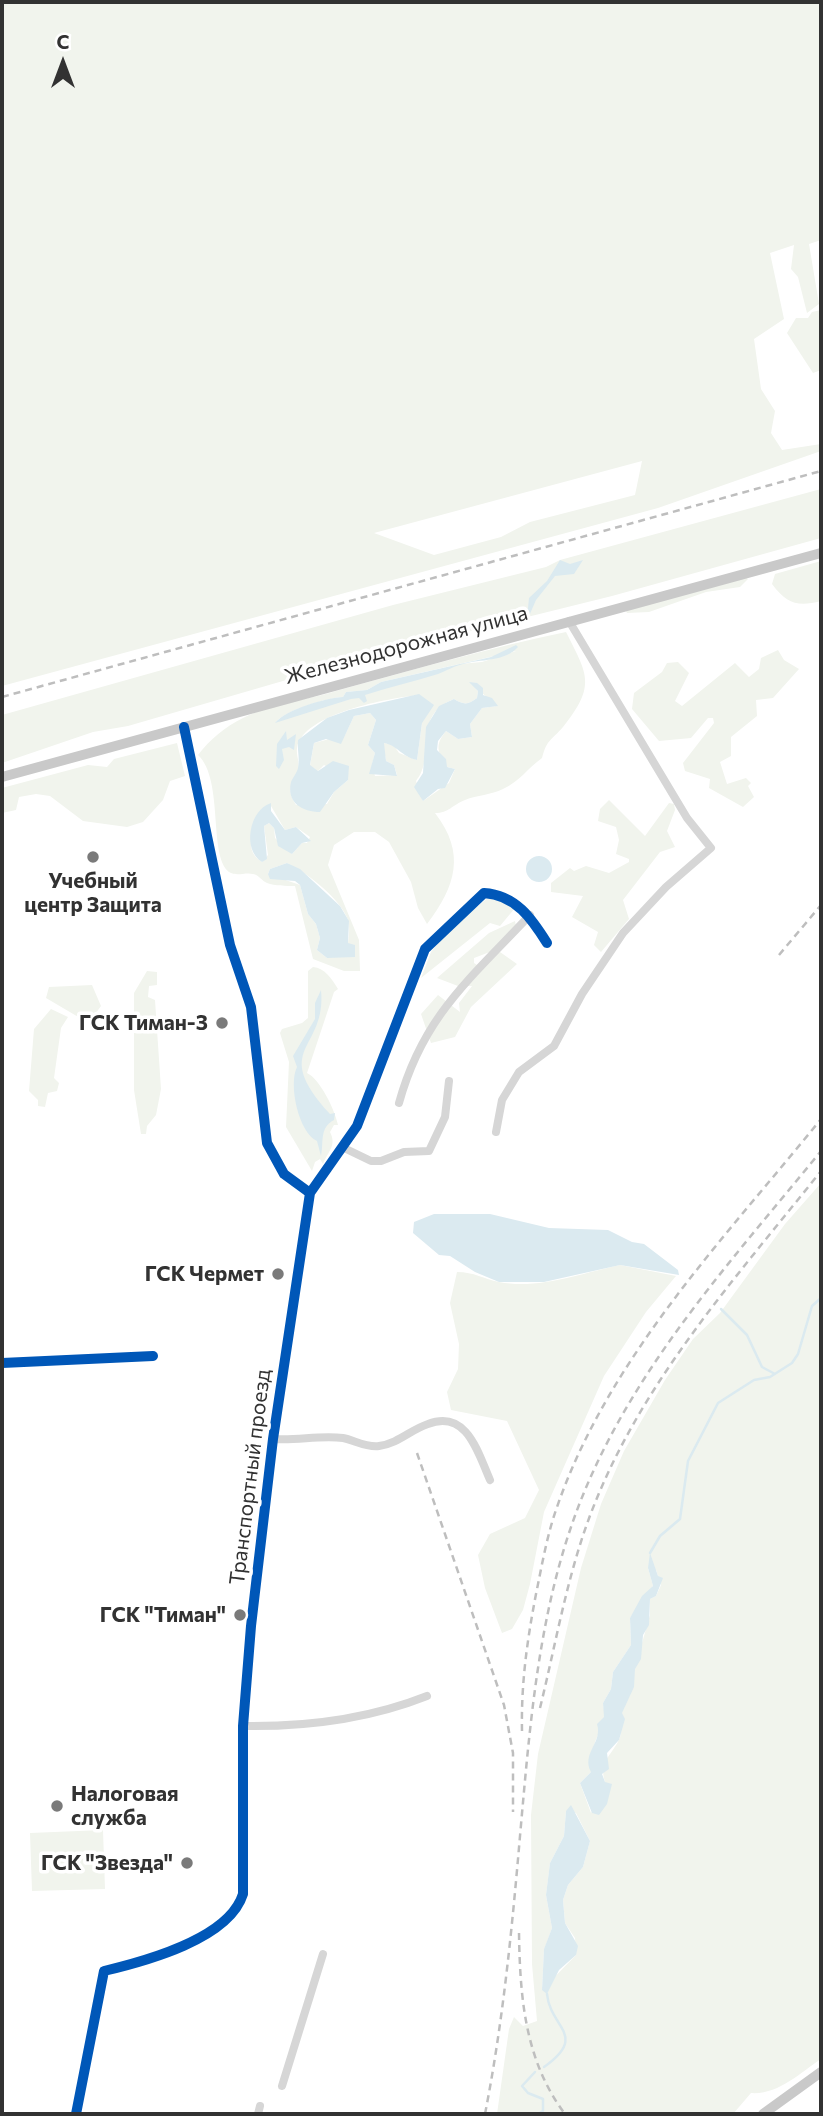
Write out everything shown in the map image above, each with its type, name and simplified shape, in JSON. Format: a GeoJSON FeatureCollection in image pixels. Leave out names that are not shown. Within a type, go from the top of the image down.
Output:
{"type":"FeatureCollection","features":[{"type":"Feature","properties":{"kind":"main road","name":"Железнодорожная улица"},"geometry":{"type":"LineString","coordinates":[[2,777],[821,552]]}},
{"type":"Feature","properties":{"kind":"main road"},"geometry":{"type":"LineString","coordinates":[[762,2114],[821,2072]]}},
{"type":"Feature","properties":{"kind":"street"},"geometry":{"type":"LineString","coordinates":[[496,1132],[502,1100],[519,1072],[554,1046],[582,994],[623,933],[666,887],[710,848],[687,818],[569,621]]}},
{"type":"Feature","properties":{"kind":"street"},"geometry":{"type":"LineString","coordinates":[[184,727],[230,945],[251,1007],[267,1143],[284,1174],[310,1192]]}},
{"type":"Feature","properties":{"kind":"street","name":"Транспортный проезд"},"geometry":{"type":"LineString","coordinates":[[76,2114],[104,1971],[138,1963],[213,1931],[233,1915],[240,1904],[244,1886],[243,1726],[273,1439],[310,1192],[357,1126],[425,949],[484,893],[498,894],[530,915],[547,943]]}},
{"type":"Feature","properties":{"kind":"street"},"geometry":{"type":"LineString","coordinates":[[400,1103],[418,1050],[442,1009],[530,915]]}},
{"type":"Feature","properties":{"kind":"street"},"geometry":{"type":"LineString","coordinates":[[342,1147],[371,1161],[381,1161],[404,1152],[429,1151],[445,1117],[449,1081]]}},
{"type":"Feature","properties":{"kind":"street"},"geometry":{"type":"LineString","coordinates":[[2,1363],[153,1356]]}},
{"type":"Feature","properties":{"kind":"street"},"geometry":{"type":"LineString","coordinates":[[273,1439],[297,1441],[311,1437],[344,1438],[376,1447],[395,1442],[428,1424],[456,1423],[468,1430],[490,1480]]}},
{"type":"Feature","properties":{"kind":"street"},"geometry":{"type":"LineString","coordinates":[[243,1726],[284,1727],[319,1723],[378,1713],[427,1696]]}},
{"type":"Feature","properties":{"kind":"street"},"geometry":{"type":"LineString","coordinates":[[282,2086],[323,1954]]}},
{"type":"Feature","properties":{"kind":"shaded area"},"geometry":{"type":"Polygon","coordinates":[[[2,2],[821,2],[821,240],[809,244],[819,304],[807,313],[798,277],[791,269],[794,245],[770,253],[784,319],[754,339],[761,389],[775,411],[771,433],[782,450],[821,444],[821,451],[658,508],[2,686],[2,2]],[[642,461],[374,533],[434,555],[501,537],[530,522],[635,495],[642,461]]]}},
{"type":"Feature","properties":{"kind":"shaded area"},"geometry":{"type":"Polygon","coordinates":[[[821,310],[821,370],[813,373],[787,333],[796,318],[808,318],[812,312],[821,310]]]}},
{"type":"Feature","properties":{"kind":"shaded area"},"geometry":{"type":"Polygon","coordinates":[[[821,489],[821,538],[612,596],[362,658],[128,726],[93,732],[2,763],[2,715],[821,489]]]}},
{"type":"Feature","properties":{"kind":"shaded area"},"geometry":{"type":"Polygon","coordinates":[[[560,560],[570,564],[583,560],[574,574],[555,576],[536,600],[529,616],[522,618],[528,608],[529,598],[547,581],[560,560]]]}},
{"type":"Feature","properties":{"kind":"shaded area"},"geometry":{"type":"Polygon","coordinates":[[[821,561],[821,601],[799,604],[788,600],[772,584],[775,574],[821,561]]]}},
{"type":"Feature","properties":{"kind":"shaded area"},"geometry":{"type":"Polygon","coordinates":[[[745,577],[748,579],[740,587],[706,592],[649,612],[627,613],[625,609],[745,577]]]}},
{"type":"Feature","properties":{"kind":"shaded area"},"geometry":{"type":"Polygon","coordinates":[[[566,632],[583,669],[585,680],[581,700],[574,713],[548,744],[542,758],[514,783],[498,791],[470,798],[444,812],[435,813],[445,828],[454,856],[450,883],[437,910],[427,924],[418,908],[411,882],[389,842],[375,832],[354,832],[334,845],[328,865],[359,940],[360,971],[344,971],[313,959],[295,886],[270,884],[248,873],[234,874],[224,866],[217,837],[211,782],[198,755],[224,729],[265,709],[566,632]],[[516,651],[381,682],[367,690],[346,692],[343,697],[297,709],[276,722],[460,664],[482,662],[516,651]],[[474,686],[478,691],[477,698],[471,702],[463,703],[454,699],[432,716],[426,737],[425,760],[416,781],[423,801],[449,783],[455,769],[447,767],[440,753],[440,741],[446,731],[458,739],[472,737],[470,724],[482,708],[497,706],[474,686]],[[419,695],[349,710],[315,725],[303,736],[297,748],[298,770],[290,790],[296,805],[327,804],[334,792],[348,780],[324,765],[318,771],[310,766],[314,743],[345,735],[354,716],[370,713],[376,720],[368,745],[375,753],[372,765],[375,776],[397,775],[394,765],[386,761],[383,743],[393,744],[399,753],[417,760],[422,723],[419,695]],[[271,806],[251,842],[255,856],[262,862],[268,855],[264,826],[269,823],[274,828],[275,838],[292,854],[302,843],[307,843],[310,837],[296,827],[285,830],[271,806]],[[287,863],[270,869],[268,874],[300,885],[308,914],[316,924],[320,938],[317,950],[327,958],[348,943],[348,920],[338,903],[322,887],[287,863]]]}},
{"type":"Feature","properties":{"kind":"shaded area"},"geometry":{"type":"Polygon","coordinates":[[[516,645],[518,647],[513,652],[499,658],[470,662],[365,695],[367,701],[364,703],[359,698],[351,699],[275,723],[297,709],[343,697],[346,692],[367,690],[381,682],[491,657],[516,645]]]}},
{"type":"Feature","properties":{"kind":"shaded area"},"geometry":{"type":"Polygon","coordinates":[[[778,650],[784,660],[799,669],[773,698],[756,700],[757,716],[731,737],[731,756],[720,762],[727,784],[746,778],[751,783],[748,786],[754,797],[743,807],[709,788],[710,779],[685,771],[683,763],[714,723],[713,718],[708,718],[691,738],[659,741],[632,709],[634,693],[662,672],[667,663],[678,662],[689,673],[675,701],[682,706],[735,663],[749,677],[759,669],[761,658],[778,650]]]}},
{"type":"Feature","properties":{"kind":"shaded area"},"geometry":{"type":"Polygon","coordinates":[[[469,682],[477,683],[483,688],[483,695],[492,698],[498,706],[482,708],[470,724],[472,737],[458,739],[446,731],[438,741],[437,750],[446,759],[447,767],[455,769],[445,788],[438,789],[423,801],[414,787],[423,773],[426,727],[439,706],[454,699],[466,703],[477,698],[478,691],[469,682]]]}},
{"type":"Feature","properties":{"kind":"shaded area"},"geometry":{"type":"Polygon","coordinates":[[[419,694],[434,705],[422,723],[417,760],[384,743],[386,761],[394,765],[397,776],[369,774],[375,753],[368,745],[376,720],[370,713],[354,716],[341,744],[326,739],[314,743],[310,765],[318,771],[333,761],[349,766],[348,780],[334,792],[320,812],[302,808],[293,801],[290,789],[298,768],[298,740],[327,718],[349,710],[419,694]]]}},
{"type":"Feature","properties":{"kind":"shaded area"},"geometry":{"type":"Polygon","coordinates":[[[286,731],[287,740],[296,734],[294,750],[289,747],[282,749],[284,760],[279,769],[276,766],[277,744],[286,731]]]}},
{"type":"Feature","properties":{"kind":"shaded area"},"geometry":{"type":"Polygon","coordinates":[[[177,743],[185,776],[170,781],[163,800],[143,822],[127,827],[83,821],[50,796],[36,794],[19,797],[16,810],[2,813],[2,788],[88,765],[107,767],[114,759],[177,743]]]}},
{"type":"Feature","properties":{"kind":"shaded area"},"geometry":{"type":"Polygon","coordinates":[[[609,800],[645,836],[669,803],[674,804],[675,810],[667,831],[675,847],[660,852],[623,900],[629,919],[601,952],[594,945],[598,932],[572,917],[583,896],[551,892],[551,883],[570,868],[574,871],[586,866],[609,873],[629,862],[629,859],[616,854],[619,840],[616,827],[598,821],[600,809],[609,800]]]}},
{"type":"Feature","properties":{"kind":"shaded area"},"geometry":{"type":"Polygon","coordinates":[[[271,803],[271,811],[285,830],[296,827],[311,841],[302,843],[292,854],[278,846],[274,828],[269,823],[264,826],[267,859],[262,862],[252,849],[251,831],[258,813],[271,803]]]}},
{"type":"Feature","properties":{"kind":"shaded area"},"geometry":{"type":"Polygon","coordinates":[[[539,856],[548,860],[552,869],[548,878],[539,882],[530,878],[526,869],[530,860],[539,856]]]}},
{"type":"Feature","properties":{"kind":"shaded area"},"geometry":{"type":"Polygon","coordinates":[[[287,863],[300,869],[340,906],[349,921],[348,943],[355,945],[355,957],[327,958],[317,950],[320,938],[316,924],[308,914],[300,885],[295,881],[270,879],[268,874],[270,869],[287,863]]]}},
{"type":"Feature","properties":{"kind":"shaded area"},"geometry":{"type":"Polygon","coordinates":[[[490,896],[515,908],[500,926],[490,923],[421,978],[431,952],[448,931],[490,896]]]}},
{"type":"Feature","properties":{"kind":"shaded area"},"geometry":{"type":"Polygon","coordinates":[[[515,921],[516,926],[495,950],[474,958],[474,963],[477,965],[500,952],[517,964],[471,1007],[455,1037],[431,1043],[421,1014],[438,995],[460,1012],[459,1003],[472,986],[458,986],[437,978],[489,933],[515,921]]]}},
{"type":"Feature","properties":{"kind":"shaded area"},"geometry":{"type":"Polygon","coordinates":[[[313,967],[325,972],[338,989],[334,992],[307,1073],[326,1096],[338,1125],[334,1125],[330,1132],[332,1145],[323,1164],[320,1159],[315,1162],[312,1171],[286,1127],[289,1062],[280,1033],[282,1029],[302,1023],[308,1018],[308,971],[313,967]]]}},
{"type":"Feature","properties":{"kind":"shaded area"},"geometry":{"type":"Polygon","coordinates":[[[147,971],[157,972],[157,985],[149,986],[148,997],[155,1000],[161,1089],[156,1115],[147,1126],[146,1134],[141,1134],[134,1090],[134,993],[147,971]]]}},
{"type":"Feature","properties":{"kind":"shaded area"},"geometry":{"type":"Polygon","coordinates":[[[92,985],[101,1006],[93,1017],[80,1018],[46,998],[49,987],[92,985]]]}},
{"type":"Feature","properties":{"kind":"shaded area"},"geometry":{"type":"Polygon","coordinates":[[[321,990],[321,1010],[302,1061],[304,1075],[312,1092],[330,1114],[335,1113],[334,1120],[324,1131],[321,1156],[317,1141],[305,1129],[300,1119],[294,1085],[297,1067],[293,1056],[315,1019],[315,1003],[321,990]]]}},
{"type":"Feature","properties":{"kind":"shaded area"},"geometry":{"type":"Polygon","coordinates":[[[51,1009],[68,1017],[61,1028],[54,1078],[59,1083],[57,1091],[48,1093],[45,1107],[38,1106],[38,1100],[29,1091],[34,1029],[51,1009]]]}},
{"type":"Feature","properties":{"kind":"shaded area"},"geometry":{"type":"Polygon","coordinates":[[[821,1183],[821,2059],[779,2087],[751,2093],[733,2114],[497,2114],[509,2029],[514,2017],[523,2026],[537,2021],[532,1964],[531,1815],[538,1754],[581,1568],[601,1504],[624,1451],[665,1380],[693,1339],[720,1313],[785,1224],[821,1183]],[[648,1568],[653,1586],[630,1618],[631,1645],[613,1672],[611,1689],[603,1703],[605,1717],[595,1742],[591,1772],[580,1783],[591,1813],[605,1782],[605,1763],[620,1737],[621,1715],[632,1688],[632,1678],[650,1615],[650,1599],[656,1596],[661,1585],[656,1570],[648,1568]],[[566,1811],[564,1836],[550,1863],[546,1895],[552,1928],[544,1950],[542,1990],[576,1955],[575,1938],[565,1923],[563,1900],[568,1885],[583,1867],[590,1841],[576,1813],[566,1811]]]}},
{"type":"Feature","properties":{"kind":"shaded area"},"geometry":{"type":"Polygon","coordinates":[[[434,1214],[490,1214],[549,1228],[608,1230],[632,1242],[644,1244],[678,1270],[679,1275],[620,1265],[544,1282],[499,1282],[475,1272],[450,1256],[439,1255],[413,1233],[414,1222],[434,1214]]]}},
{"type":"Feature","properties":{"kind":"shaded area"},"geometry":{"type":"Polygon","coordinates":[[[620,1265],[676,1276],[646,1312],[604,1376],[544,1512],[523,1610],[512,1629],[502,1633],[485,1588],[478,1555],[490,1534],[525,1518],[539,1490],[507,1421],[451,1410],[447,1392],[458,1369],[459,1344],[450,1303],[457,1272],[499,1282],[529,1284],[560,1280],[620,1265]]]}},
{"type":"Feature","properties":{"kind":"shaded area"},"geometry":{"type":"Polygon","coordinates":[[[650,1553],[658,1576],[663,1578],[656,1596],[650,1599],[649,1625],[643,1635],[641,1659],[635,1669],[634,1687],[622,1713],[625,1719],[619,1740],[607,1753],[609,1769],[602,1774],[605,1782],[612,1784],[607,1804],[599,1815],[592,1813],[580,1783],[591,1772],[590,1753],[597,1737],[597,1724],[604,1717],[603,1703],[611,1689],[613,1672],[631,1645],[630,1618],[642,1596],[653,1586],[648,1568],[650,1553]]]}},
{"type":"Feature","properties":{"kind":"shaded area"},"geometry":{"type":"Polygon","coordinates":[[[571,1805],[590,1841],[583,1867],[568,1885],[563,1900],[565,1923],[578,1946],[576,1955],[559,1970],[547,1994],[542,1990],[544,1949],[552,1928],[546,1895],[550,1863],[564,1836],[566,1811],[571,1805]]]}},
{"type":"Feature","properties":{"kind":"shaded area"},"geometry":{"type":"Polygon","coordinates":[[[103,1830],[105,1889],[32,1891],[30,1833],[103,1830]]]}},
{"type":"Feature","properties":{"kind":"waterway"},"geometry":{"type":"LineString","coordinates":[[650,1553],[660,1536],[680,1519],[688,1461],[718,1403],[754,1380],[770,1377],[792,1363],[798,1354],[812,1306],[821,1298]]}},
{"type":"Feature","properties":{"kind":"waterway"},"geometry":{"type":"LineString","coordinates":[[721,1309],[747,1335],[762,1367],[775,1374]]}},
{"type":"Feature","properties":{"kind":"waterway"},"geometry":{"type":"LineString","coordinates":[[544,2067],[557,2056],[566,2039],[547,1994]]}},
{"type":"Feature","properties":{"kind":"waterway"},"geometry":{"type":"LineString","coordinates":[[535,2072],[522,2086],[528,2093],[543,2099],[543,2111],[538,2114]]}},
{"type":"Feature","properties":{"kind":"railway"},"geometry":{"type":"LineString","coordinates":[[2,697],[821,471]]}},
{"type":"Feature","properties":{"kind":"railway"},"geometry":{"type":"LineString","coordinates":[[779,955],[821,905]]}},
{"type":"Feature","properties":{"kind":"railway"},"geometry":{"type":"LineString","coordinates":[[522,1731],[525,1662],[543,1561],[550,1528],[579,1452],[607,1400],[672,1302],[821,1119]]}},
{"type":"Feature","properties":{"kind":"railway"},"geometry":{"type":"LineString","coordinates":[[485,2114],[506,1975],[534,1697],[549,1606],[574,1517],[614,1429],[639,1386],[696,1305],[821,1151]]}},
{"type":"Feature","properties":{"kind":"railway"},"geometry":{"type":"LineString","coordinates":[[540,1708],[575,1561],[591,1513],[636,1419],[692,1333],[821,1171]]}},
{"type":"Feature","properties":{"kind":"railway"},"geometry":{"type":"LineString","coordinates":[[417,1453],[504,1705],[513,1753],[513,1812]]}},
{"type":"Feature","properties":{"kind":"railway"},"geometry":{"type":"LineString","coordinates":[[519,1933],[527,2028],[541,2072],[565,2114]]}},
{"type":"Feature","properties":{"kind":"cycle path"},"geometry":{"type":"LineString","coordinates":[[184,727],[230,945],[251,1007],[267,1143],[284,1174],[310,1193]]}},
{"type":"Feature","properties":{"kind":"cycle path"},"geometry":{"type":"LineString","coordinates":[[76,2114],[104,1971],[163,1954],[204,1936],[235,1910],[243,1894],[243,1726],[251,1626],[273,1439],[310,1193],[357,1126],[425,949],[484,893],[514,903],[529,917],[547,943]]}},
{"type":"Feature","properties":{"kind":"cycle path"},"geometry":{"type":"LineString","coordinates":[[2,1363],[153,1356]]}},
{"type":"Feature","properties":{"kind":"place","name":"Учебный центр Защита"},"geometry":{"type":"Point","coordinates":[93,857]}},
{"type":"Feature","properties":{"kind":"place","name":"ГСК Тиман-3"},"geometry":{"type":"Point","coordinates":[222,1023]}},
{"type":"Feature","properties":{"kind":"place","name":"ГСК Чермет"},"geometry":{"type":"Point","coordinates":[278,1274]}},
{"type":"Feature","properties":{"kind":"place","name":"ГСК \"Тиман\""},"geometry":{"type":"Point","coordinates":[240,1615]}},
{"type":"Feature","properties":{"kind":"place","name":"Налоговая служба"},"geometry":{"type":"Point","coordinates":[57,1806]}},
{"type":"Feature","properties":{"kind":"place","name":"ГСК \"Звезда\""},"geometry":{"type":"Point","coordinates":[187,1863]}}]}
